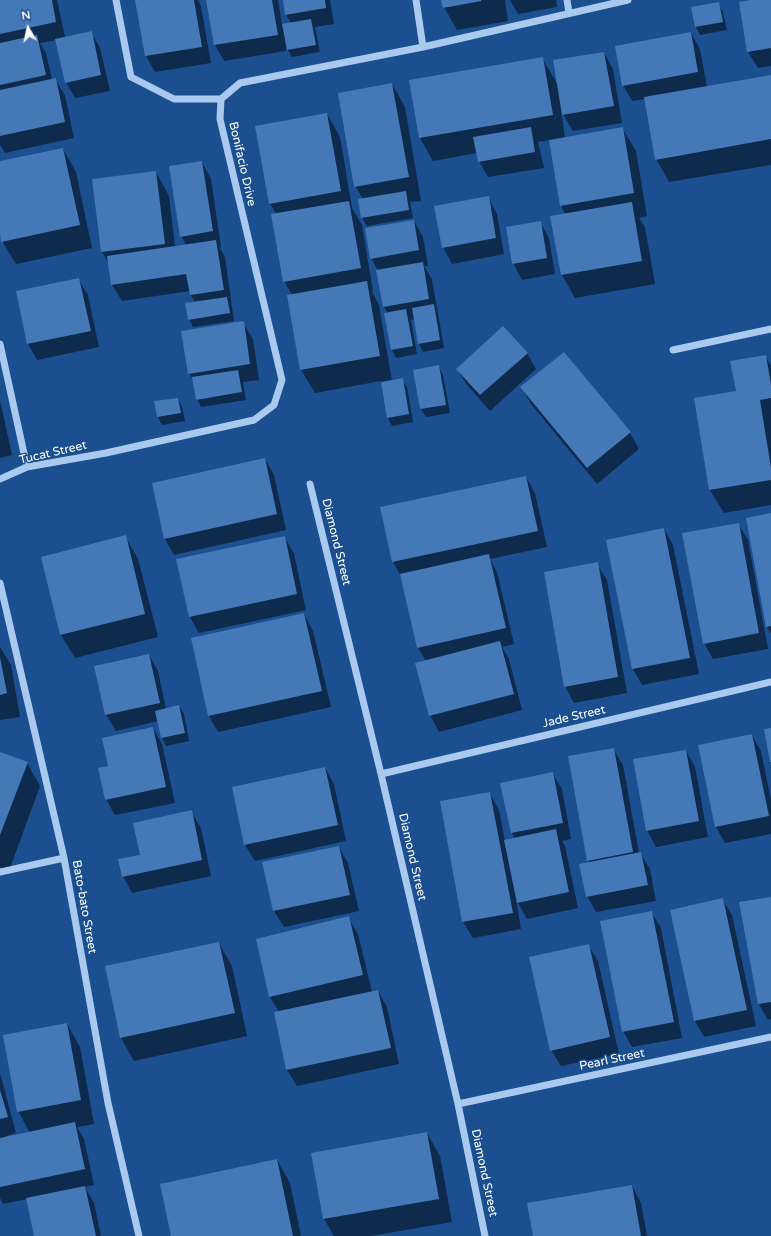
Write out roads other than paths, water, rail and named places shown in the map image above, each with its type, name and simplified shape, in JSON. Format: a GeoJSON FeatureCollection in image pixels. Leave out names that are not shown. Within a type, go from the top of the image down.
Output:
{"type":"FeatureCollection","features":[{"type":"Feature","properties":{"kind":"street"},"geometry":{"type":"LineString","coordinates":[[116,0],[131,77],[174,99],[221,99],[240,82],[423,46],[628,0]]}},
{"type":"Feature","properties":{"kind":"street"},"geometry":{"type":"LineString","coordinates":[[416,0],[423,46]]}},
{"type":"Feature","properties":{"kind":"street"},"geometry":{"type":"LineString","coordinates":[[567,0],[569,13]]}},
{"type":"Feature","properties":{"kind":"street","name":"Bonifacio Drive"},"geometry":{"type":"LineString","coordinates":[[111,451],[254,420],[274,405],[282,380],[220,119],[221,99]]}},
{"type":"Feature","properties":{"kind":"street"},"geometry":{"type":"LineString","coordinates":[[674,350],[771,329]]}},
{"type":"Feature","properties":{"kind":"street"},"geometry":{"type":"LineString","coordinates":[[0,344],[26,467]]}},
{"type":"Feature","properties":{"kind":"street","name":"Tucat Street"},"geometry":{"type":"LineString","coordinates":[[0,480],[26,467],[111,451]]}},
{"type":"Feature","properties":{"kind":"street","name":"Diamond Street"},"geometry":{"type":"LineString","coordinates":[[310,484],[381,774],[458,1104],[485,1236]]}},
{"type":"Feature","properties":{"kind":"street","name":"Bato-bato Street"},"geometry":{"type":"LineString","coordinates":[[0,583],[64,858],[108,1103],[139,1236]]}},
{"type":"Feature","properties":{"kind":"street","name":"Jade Street"},"geometry":{"type":"LineString","coordinates":[[381,774],[771,682]]}},
{"type":"Feature","properties":{"kind":"street"},"geometry":{"type":"LineString","coordinates":[[0,872],[64,858]]}},
{"type":"Feature","properties":{"kind":"street","name":"Pearl Street"},"geometry":{"type":"LineString","coordinates":[[458,1104],[771,1037]]}}]}
